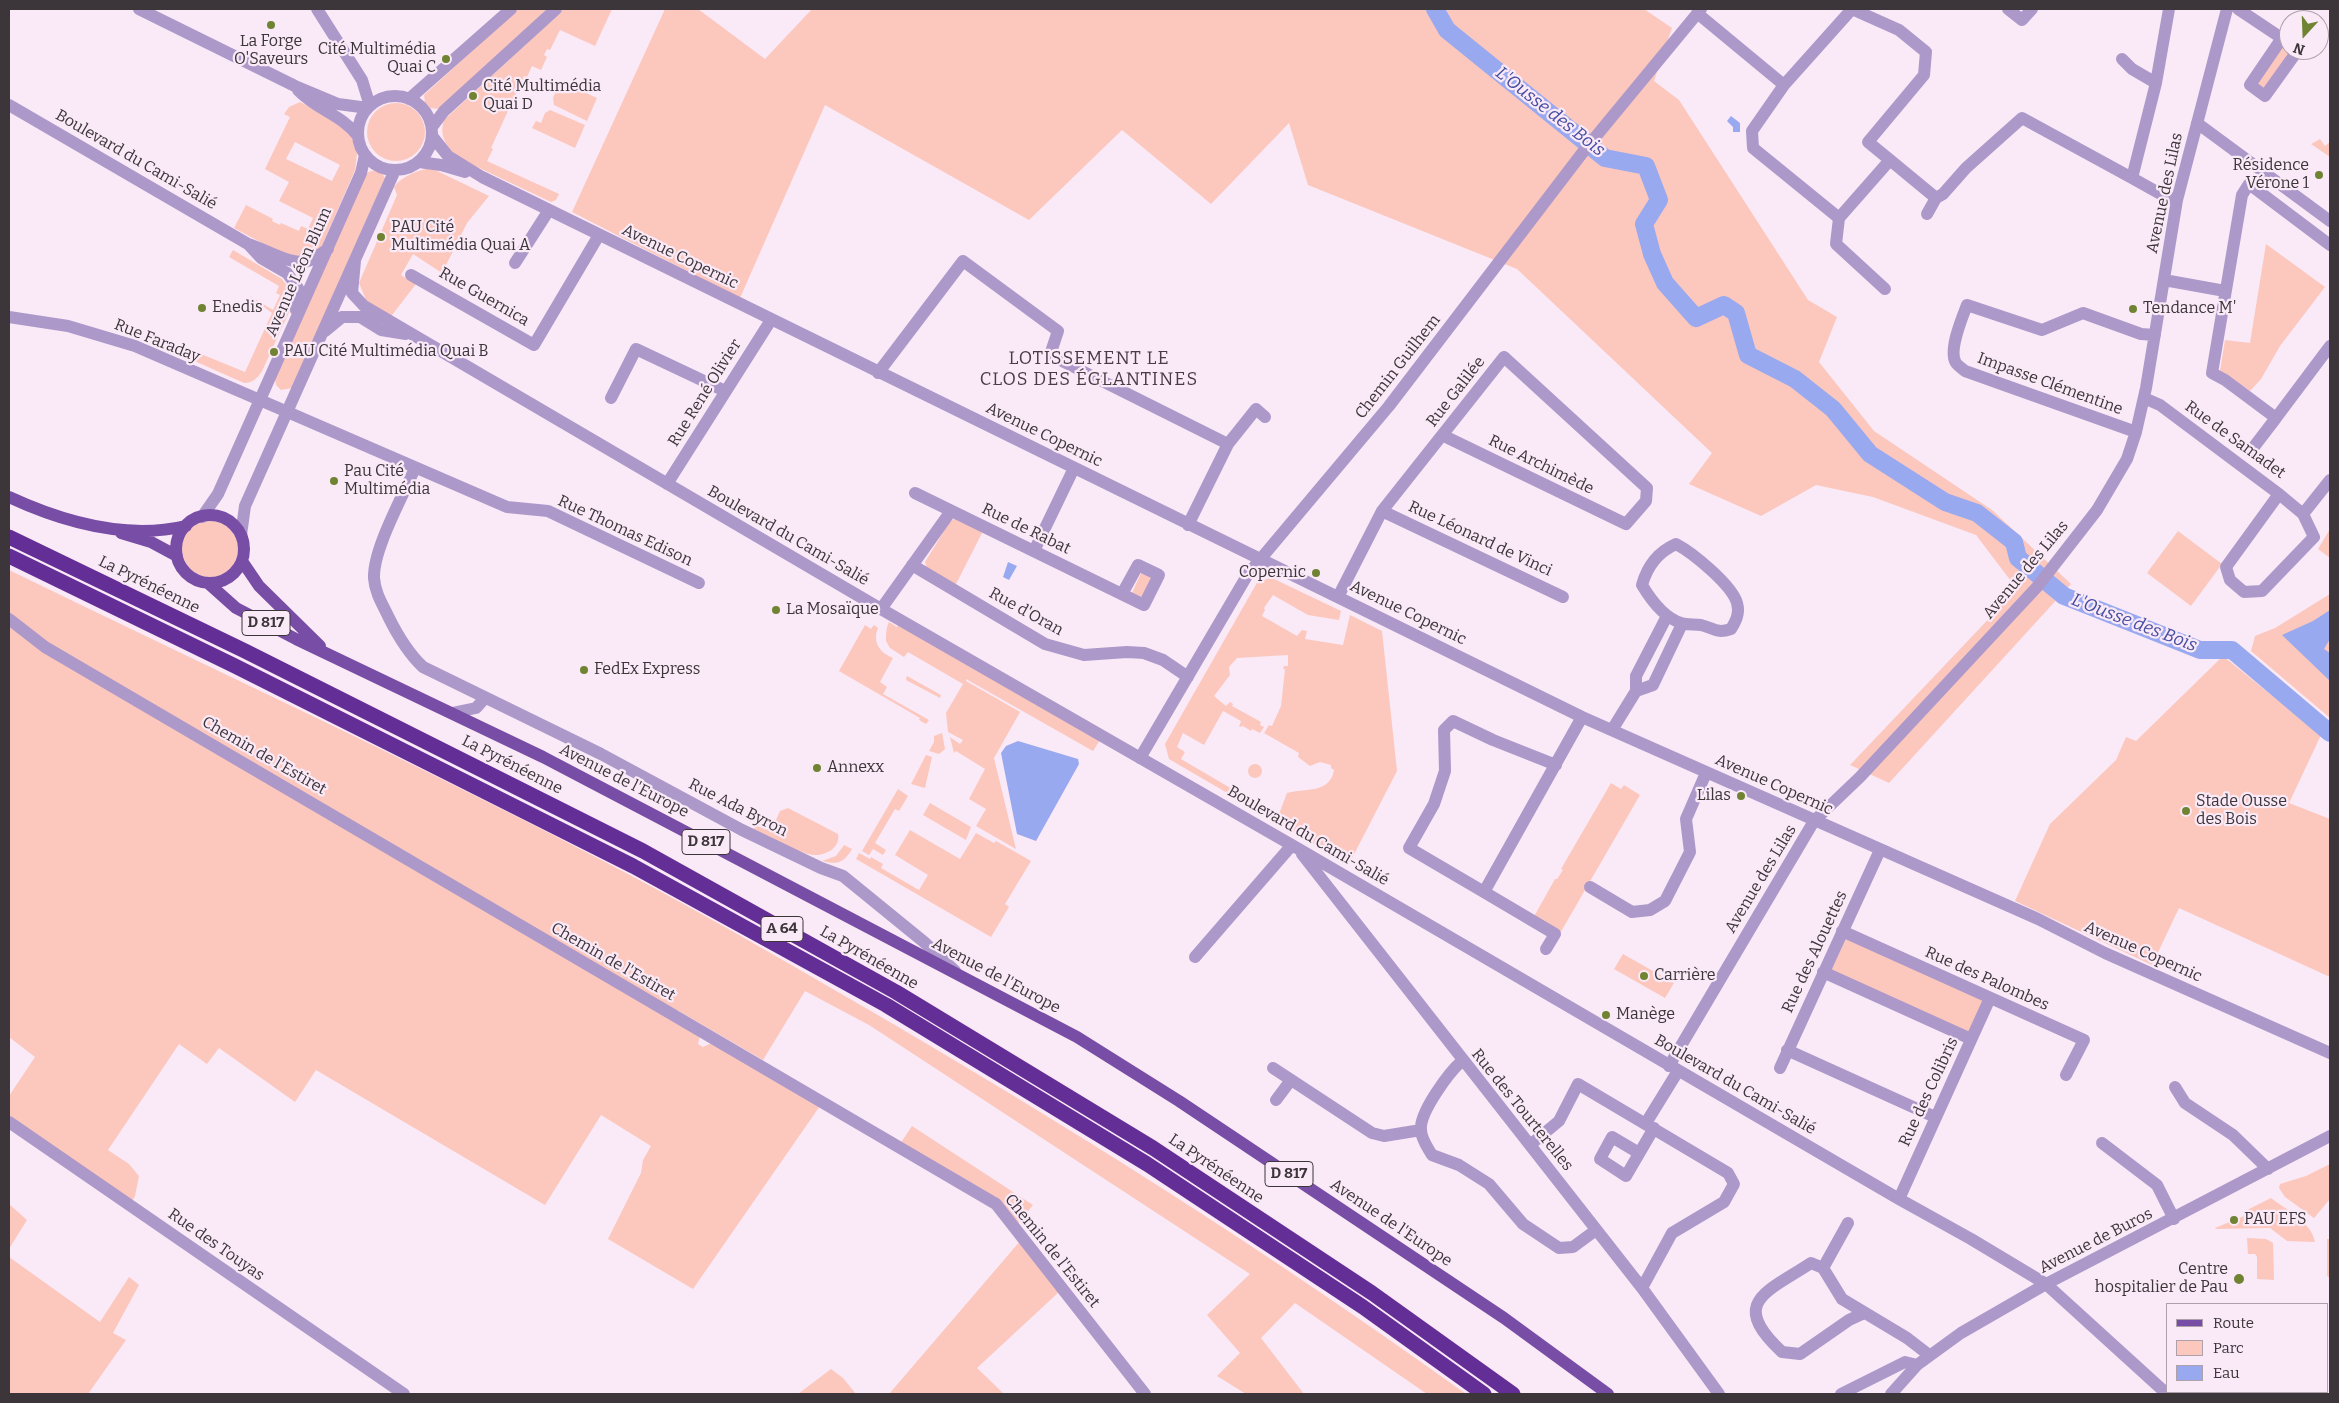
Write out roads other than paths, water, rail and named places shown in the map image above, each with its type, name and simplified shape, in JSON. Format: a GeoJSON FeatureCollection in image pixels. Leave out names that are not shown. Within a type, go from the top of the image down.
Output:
{"type":"FeatureCollection","features":[{"type":"Feature","properties":{"kind":"highway","name":"La Pyrénéenne"},"geometry":{"type":"LineString","coordinates":[[9,537],[244,651],[643,850],[896,992],[1153,1148],[1372,1293],[1513,1394]]}},
{"type":"Feature","properties":{"kind":"highway","name":"La Pyrénéenne"},"geometry":{"type":"LineString","coordinates":[[9,556],[235,666],[633,866],[886,1005],[1147,1164],[1363,1307],[1484,1394]]}},
{"type":"Feature","properties":{"kind":"main road"},"geometry":{"type":"LineString","coordinates":[[9,497],[59,518],[107,528],[151,542],[177,556]]}},
{"type":"Feature","properties":{"kind":"main road"},"geometry":{"type":"LineString","coordinates":[[107,528],[164,530],[186,526],[202,517],[218,516],[237,528],[241,535],[244,553],[242,562],[228,578],[208,583],[191,578],[184,572],[177,556],[177,543],[186,526]]}},
{"type":"Feature","properties":{"kind":"main road","name":"Avenue de l'Europe"},"geometry":{"type":"LineString","coordinates":[[242,562],[259,586],[330,654]]}},
{"type":"Feature","properties":{"kind":"main road","name":"Avenue de l'Europe"},"geometry":{"type":"LineString","coordinates":[[208,583],[236,608],[296,640],[330,654],[452,713],[626,800],[1077,1037],[1158,1087],[1504,1318],[1608,1394]]}},
{"type":"Feature","properties":{"kind":"street"},"geometry":{"type":"LineString","coordinates":[[139,9],[295,86],[338,104],[369,107]]}},
{"type":"Feature","properties":{"kind":"street"},"geometry":{"type":"LineString","coordinates":[[317,9],[362,80],[375,91],[387,97],[409,99],[420,106],[428,115],[432,132]]}},
{"type":"Feature","properties":{"kind":"street"},"geometry":{"type":"LineString","coordinates":[[409,99],[512,9]]}},
{"type":"Feature","properties":{"kind":"street"},"geometry":{"type":"LineString","coordinates":[[295,86],[311,103],[348,123],[358,136],[365,155],[373,163],[395,170],[408,168],[419,162],[426,155],[432,132],[444,111],[556,9]]}},
{"type":"Feature","properties":{"kind":"street"},"geometry":{"type":"LineString","coordinates":[[1839,218],[1753,148],[1752,131],[1784,85],[1852,9],[1900,30],[1926,52],[1924,75],[1868,142],[1936,198]]}},
{"type":"Feature","properties":{"kind":"street"},"geometry":{"type":"LineString","coordinates":[[2008,9],[2022,20],[2032,9]]}},
{"type":"Feature","properties":{"kind":"street"},"geometry":{"type":"LineString","coordinates":[[2132,178],[2156,83],[2169,9]]}},
{"type":"Feature","properties":{"kind":"street","name":"Avenue des Lilas"},"geometry":{"type":"LineString","coordinates":[[1639,1153],[1673,1068],[1814,821],[1860,777],[2037,587],[2097,510],[2127,459],[2144,398],[2177,200],[2227,9]]}},
{"type":"Feature","properties":{"kind":"street"},"geometry":{"type":"LineString","coordinates":[[2238,9],[2279,36]]}},
{"type":"Feature","properties":{"kind":"street"},"geometry":{"type":"LineString","coordinates":[[1699,11],[1784,85]]}},
{"type":"Feature","properties":{"kind":"street","name":"Chemin Guilhem"},"geometry":{"type":"LineString","coordinates":[[1140,758],[1248,574],[1389,406],[1582,152],[1699,11]]}},
{"type":"Feature","properties":{"kind":"street"},"geometry":{"type":"LineString","coordinates":[[2279,50],[2250,85],[2265,96],[2291,60]]}},
{"type":"Feature","properties":{"kind":"street"},"geometry":{"type":"LineString","coordinates":[[2122,59],[2132,69],[2156,83]]}},
{"type":"Feature","properties":{"kind":"street"},"geometry":{"type":"LineString","coordinates":[[362,80],[369,107]]}},
{"type":"Feature","properties":{"kind":"street"},"geometry":{"type":"LineString","coordinates":[[358,136],[359,126],[369,107],[387,97]]}},
{"type":"Feature","properties":{"kind":"street","name":"Boulevard du Cami-Salié"},"geometry":{"type":"LineString","coordinates":[[9,105],[248,244],[265,249],[291,262],[310,261],[328,249]]}},
{"type":"Feature","properties":{"kind":"street"},"geometry":{"type":"LineString","coordinates":[[1927,214],[1936,198],[1944,194],[1966,168],[2022,118],[2166,197],[2177,200]]}},
{"type":"Feature","properties":{"kind":"street"},"geometry":{"type":"LineString","coordinates":[[2197,123],[2330,221]]}},
{"type":"Feature","properties":{"kind":"street","name":"Avenue Copernic"},"geometry":{"type":"LineString","coordinates":[[432,132],[448,156],[482,177],[1582,717],[2038,919],[2062,933],[2196,994],[2211,998],[2330,1053]]}},
{"type":"Feature","properties":{"kind":"street","name":"Avenue Léon Blum"},"geometry":{"type":"LineString","coordinates":[[202,517],[218,494],[361,173],[365,155]]}},
{"type":"Feature","properties":{"kind":"street"},"geometry":{"type":"LineString","coordinates":[[1886,289],[1836,244],[1839,218],[1890,160]]}},
{"type":"Feature","properties":{"kind":"street","name":"Avenue Copernic"},"geometry":{"type":"LineString","coordinates":[[419,162],[482,177]]}},
{"type":"Feature","properties":{"kind":"street"},"geometry":{"type":"LineString","coordinates":[[241,535],[245,506],[395,170]]}},
{"type":"Feature","properties":{"kind":"street"},"geometry":{"type":"LineString","coordinates":[[2260,170],[2242,195],[2212,373],[2225,380],[2276,418]]}},
{"type":"Feature","properties":{"kind":"street"},"geometry":{"type":"LineString","coordinates":[[2250,184],[2330,245]]}},
{"type":"Feature","properties":{"kind":"street"},"geometry":{"type":"LineString","coordinates":[[515,263],[549,210]]}},
{"type":"Feature","properties":{"kind":"street","name":"Rue Guernica"},"geometry":{"type":"LineString","coordinates":[[411,275],[534,345],[599,235]]}},
{"type":"Feature","properties":{"kind":"street","name":"Boulevard du Cami-Salié"},"geometry":{"type":"LineString","coordinates":[[248,244],[261,258],[287,273],[298,288],[295,321]]}},
{"type":"Feature","properties":{"kind":"street","name":"Boulevard du Cami-Salié"},"geometry":{"type":"LineString","coordinates":[[355,261],[352,293],[364,306],[881,609],[2046,1284],[2167,1394]]}},
{"type":"Feature","properties":{"kind":"street"},"geometry":{"type":"LineString","coordinates":[[878,373],[963,261],[1058,331],[1050,356],[1228,444]]}},
{"type":"Feature","properties":{"kind":"street"},"geometry":{"type":"LineString","coordinates":[[2164,280],[2225,290]]}},
{"type":"Feature","properties":{"kind":"street","name":"Impasse Clémentine"},"geometry":{"type":"LineString","coordinates":[[2136,432],[1965,371],[1955,362],[1953,352],[1967,305],[2042,330],[2083,313],[2141,334],[2155,336]]}},
{"type":"Feature","properties":{"kind":"street","name":"Rue Faraday"},"geometry":{"type":"LineString","coordinates":[[9,317],[68,326],[135,346],[260,400]]}},
{"type":"Feature","properties":{"kind":"street","name":"Boulevard du Cami-Salié"},"geometry":{"type":"LineString","coordinates":[[323,333],[342,317],[360,317],[381,330],[411,334]]}},
{"type":"Feature","properties":{"kind":"street","name":"Rue René Olivier"},"geometry":{"type":"LineString","coordinates":[[667,484],[771,320]]}},
{"type":"Feature","properties":{"kind":"street"},"geometry":{"type":"LineString","coordinates":[[2254,448],[2330,346]]}},
{"type":"Feature","properties":{"kind":"street"},"geometry":{"type":"LineString","coordinates":[[611,398],[636,349],[725,392]]}},
{"type":"Feature","properties":{"kind":"street","name":"Rue Galilée"},"geometry":{"type":"LineString","coordinates":[[1338,597],[1382,511],[1504,357],[1647,488],[1646,501],[1626,524]]}},
{"type":"Feature","properties":{"kind":"street","name":"Rue de Samadet"},"geometry":{"type":"LineString","coordinates":[[2144,398],[2160,405],[2280,494],[2303,514]]}},
{"type":"Feature","properties":{"kind":"street"},"geometry":{"type":"LineString","coordinates":[[260,400],[287,412]]}},
{"type":"Feature","properties":{"kind":"street"},"geometry":{"type":"LineString","coordinates":[[1188,525],[1228,444],[1256,409],[1265,416]]}},
{"type":"Feature","properties":{"kind":"street","name":"Rue Thomas Edison"},"geometry":{"type":"LineString","coordinates":[[287,412],[507,507],[548,511],[698,583]]}},
{"type":"Feature","properties":{"kind":"street","name":"Rue Archimède"},"geometry":{"type":"LineString","coordinates":[[1442,435],[1626,524]]}},
{"type":"Feature","properties":{"kind":"street","name":"Rue Ada Byron"},"geometry":{"type":"LineString","coordinates":[[415,468],[376,560],[374,578],[377,594],[397,635],[412,657],[423,667],[440,677],[601,754],[742,830],[821,868],[843,876],[924,942],[958,974]]}},
{"type":"Feature","properties":{"kind":"street"},"geometry":{"type":"LineString","coordinates":[[1034,551],[1074,468]]}},
{"type":"Feature","properties":{"kind":"street"},"geometry":{"type":"LineString","coordinates":[[2280,494],[2226,567],[2230,580],[2244,592],[2262,591],[2314,538],[2303,514],[2330,480]]}},
{"type":"Feature","properties":{"kind":"street","name":"Rue de Rabat"},"geometry":{"type":"LineString","coordinates":[[915,493],[1122,594]]}},
{"type":"Feature","properties":{"kind":"street"},"geometry":{"type":"LineString","coordinates":[[881,609],[950,511]]}},
{"type":"Feature","properties":{"kind":"street","name":"Rue Léonard de Vinci"},"geometry":{"type":"LineString","coordinates":[[1382,511],[1563,597]]}},
{"type":"Feature","properties":{"kind":"street"},"geometry":{"type":"LineString","coordinates":[[1676,544],[1690,552],[1713,572],[1733,594],[1738,604],[1738,617],[1731,629],[1720,632],[1701,625],[1682,624],[1667,616],[1642,585],[1646,572],[1664,549],[1676,544]]}},
{"type":"Feature","properties":{"kind":"street","name":"Rue d'Oran"},"geometry":{"type":"LineString","coordinates":[[912,565],[1045,644],[1084,655],[1127,652],[1144,653],[1163,660],[1188,676]]}},
{"type":"Feature","properties":{"kind":"street"},"geometry":{"type":"LineString","coordinates":[[1612,730],[1636,691],[1636,676],[1667,616]]}},
{"type":"Feature","properties":{"kind":"street","name":"Chemin de l'Estiret"},"geometry":{"type":"LineString","coordinates":[[9,618],[54,652],[996,1204],[1145,1394]]}},
{"type":"Feature","properties":{"kind":"street"},"geometry":{"type":"LineString","coordinates":[[1636,691],[1652,685],[1682,624]]}},
{"type":"Feature","properties":{"kind":"street"},"geometry":{"type":"LineString","coordinates":[[452,713],[476,708],[485,698]]}},
{"type":"Feature","properties":{"kind":"street"},"geometry":{"type":"LineString","coordinates":[[1484,892],[1582,717]]}},
{"type":"Feature","properties":{"kind":"street"},"geometry":{"type":"LineString","coordinates":[[1546,948],[1555,934],[1409,848],[1434,804],[1445,771],[1444,730],[1453,721],[1493,740],[1556,765]]}},
{"type":"Feature","properties":{"kind":"street"},"geometry":{"type":"LineString","coordinates":[[1590,887],[1632,912],[1650,910],[1665,901],[1690,852],[1686,820],[1706,772]]}},
{"type":"Feature","properties":{"kind":"street"},"geometry":{"type":"LineString","coordinates":[[1195,957],[1294,847]]}},
{"type":"Feature","properties":{"kind":"street","name":"Rue des Tourterelles"},"geometry":{"type":"LineString","coordinates":[[1294,847],[1642,1288],[1719,1394]]}},
{"type":"Feature","properties":{"kind":"street","name":"Rue des Alouettes"},"geometry":{"type":"LineString","coordinates":[[1780,1068],[1880,850]]}},
{"type":"Feature","properties":{"kind":"street","name":"Rue des Palombes"},"geometry":{"type":"LineString","coordinates":[[1842,931],[2084,1040],[2066,1075]]}},
{"type":"Feature","properties":{"kind":"street"},"geometry":{"type":"LineString","coordinates":[[1823,972],[1972,1039]]}},
{"type":"Feature","properties":{"kind":"street","name":"Rue des Colibris"},"geometry":{"type":"LineString","coordinates":[[1899,1199],[1990,998]]}},
{"type":"Feature","properties":{"kind":"street"},"geometry":{"type":"LineString","coordinates":[[1787,1050],[1935,1117]]}},
{"type":"Feature","properties":{"kind":"street"},"geometry":{"type":"LineString","coordinates":[[1462,1061],[1456,1066],[1436,1093],[1423,1116],[1421,1130],[1432,1155],[1458,1166],[1489,1184],[1523,1224],[1559,1248],[1573,1247],[1596,1230]]}},
{"type":"Feature","properties":{"kind":"street"},"geometry":{"type":"LineString","coordinates":[[1273,1068],[1372,1133],[1384,1136],[1421,1130]]}},
{"type":"Feature","properties":{"kind":"street"},"geometry":{"type":"LineString","coordinates":[[1276,1100],[1291,1080]]}},
{"type":"Feature","properties":{"kind":"street"},"geometry":{"type":"LineString","coordinates":[[1530,1145],[1559,1121],[1578,1084],[1728,1173],[1734,1184],[1724,1202],[1672,1233],[1642,1288]]}},
{"type":"Feature","properties":{"kind":"street"},"geometry":{"type":"LineString","coordinates":[[2175,1087],[2185,1102],[2233,1135],[2268,1169]]}},
{"type":"Feature","properties":{"kind":"street","name":"Rue des Touyas"},"geometry":{"type":"LineString","coordinates":[[9,1122],[404,1394]]}},
{"type":"Feature","properties":{"kind":"street","name":"Avenue de Buros"},"geometry":{"type":"LineString","coordinates":[[1891,1394],[1916,1365],[1961,1333],[2046,1284],[2174,1219],[2330,1136]]}},
{"type":"Feature","properties":{"kind":"street"},"geometry":{"type":"LineString","coordinates":[[2102,1143],[2157,1185],[2174,1219]]}},
{"type":"Feature","properties":{"kind":"street"},"geometry":{"type":"LineString","coordinates":[[1823,1268],[1848,1223]]}},
{"type":"Feature","properties":{"kind":"street"},"geometry":{"type":"LineString","coordinates":[[1864,1313],[1849,1320],[1800,1354],[1782,1352],[1759,1328],[1755,1309],[1760,1296],[1811,1263],[1823,1268],[1842,1299],[1907,1338],[1928,1355]]}},
{"type":"Feature","properties":{"kind":"street"},"geometry":{"type":"LineString","coordinates":[[1849,1320],[1851,1304]]}},
{"type":"Feature","properties":{"kind":"street"},"geometry":{"type":"LineString","coordinates":[[1841,1394],[1905,1362],[1916,1365]]}},
{"type":"Feature","properties":{"kind":"water"},"geometry":{"type":"Polygon","coordinates":[[[1731,116],[1740,123],[1740,132],[1733,132],[1733,127],[1727,121],[1731,116]]]}},
{"type":"Feature","properties":{"kind":"water"},"geometry":{"type":"Polygon","coordinates":[[[1008,562],[1017,566],[1009,580],[1003,577],[1008,562]]]}},
{"type":"Feature","properties":{"kind":"water"},"geometry":{"type":"Polygon","coordinates":[[[2330,610],[2330,639],[2324,649],[2330,653],[2330,681],[2282,635],[2313,621],[2330,610]]]}},
{"type":"Feature","properties":{"kind":"water"},"geometry":{"type":"Polygon","coordinates":[[[1018,741],[1078,759],[1079,764],[1036,841],[1017,834],[1001,753],[1006,746],[1018,741]]]}},
{"type":"Feature","properties":{"kind":"waterway","name":"L'Ousse des Bois"},"geometry":{"type":"LineString","coordinates":[[1435,9],[1447,30],[1605,158],[1646,166],[1659,200],[1644,224],[1652,254],[1665,283],[1696,318],[1724,305],[1736,313],[1748,355],[1795,379],[1833,409],[1870,454],[1945,502],[1977,513],[2014,542],[2018,558],[2064,596],[2200,650],[2232,650],[2330,733]]}},
{"type":"Feature","properties":{"kind":"place","name":"La Forge O'Saveurs"},"geometry":{"type":"Point","coordinates":[271,25]}},
{"type":"Feature","properties":{"kind":"place","name":"Cité Multimédia Quai C"},"geometry":{"type":"Point","coordinates":[446,59]}},
{"type":"Feature","properties":{"kind":"place","name":"Cité Multimédia Quai D"},"geometry":{"type":"Point","coordinates":[473,96]}},
{"type":"Feature","properties":{"kind":"place","name":"Résidence Vérone 1"},"geometry":{"type":"Point","coordinates":[2319,175]}},
{"type":"Feature","properties":{"kind":"place","name":"PAU Cité Multimédia Quai A"},"geometry":{"type":"Point","coordinates":[381,237]}},
{"type":"Feature","properties":{"kind":"place","name":"Enedis"},"geometry":{"type":"Point","coordinates":[202,308]}},
{"type":"Feature","properties":{"kind":"place","name":"Tendance M'"},"geometry":{"type":"Point","coordinates":[2133,309]}},
{"type":"Feature","properties":{"kind":"place","name":"PAU Cité Multimédia Quai B"},"geometry":{"type":"Point","coordinates":[274,352]}},
{"type":"Feature","properties":{"kind":"place","name":"Pau Cité Multimédia"},"geometry":{"type":"Point","coordinates":[334,481]}},
{"type":"Feature","properties":{"kind":"place","name":"Copernic"},"geometry":{"type":"Point","coordinates":[1316,573]}},
{"type":"Feature","properties":{"kind":"place","name":"La Mosaïque"},"geometry":{"type":"Point","coordinates":[776,610]}},
{"type":"Feature","properties":{"kind":"place","name":"FedEx Express"},"geometry":{"type":"Point","coordinates":[584,670]}},
{"type":"Feature","properties":{"kind":"place","name":"Annexx"},"geometry":{"type":"Point","coordinates":[817,768]}},
{"type":"Feature","properties":{"kind":"place","name":"Lilas"},"geometry":{"type":"Point","coordinates":[1741,796]}},
{"type":"Feature","properties":{"kind":"place","name":"Stade Ousse des Bois"},"geometry":{"type":"Point","coordinates":[2186,811]}},
{"type":"Feature","properties":{"kind":"place","name":"Carrière"},"geometry":{"type":"Point","coordinates":[1644,976]}},
{"type":"Feature","properties":{"kind":"place","name":"Manège"},"geometry":{"type":"Point","coordinates":[1606,1015]}},
{"type":"Feature","properties":{"kind":"place","name":"PAU EFS"},"geometry":{"type":"Point","coordinates":[2234,1220]}},
{"type":"Feature","properties":{"kind":"place","name":"Centre hospitalier de Pau"},"geometry":{"type":"Point","coordinates":[2239,1279]}},
{"type":"Feature","properties":{"kind":"district","name":"LOTISSEMENT LE CLOS DES ÉGLANTINES"},"geometry":{"type":"Point","coordinates":[1089,369]}}]}
